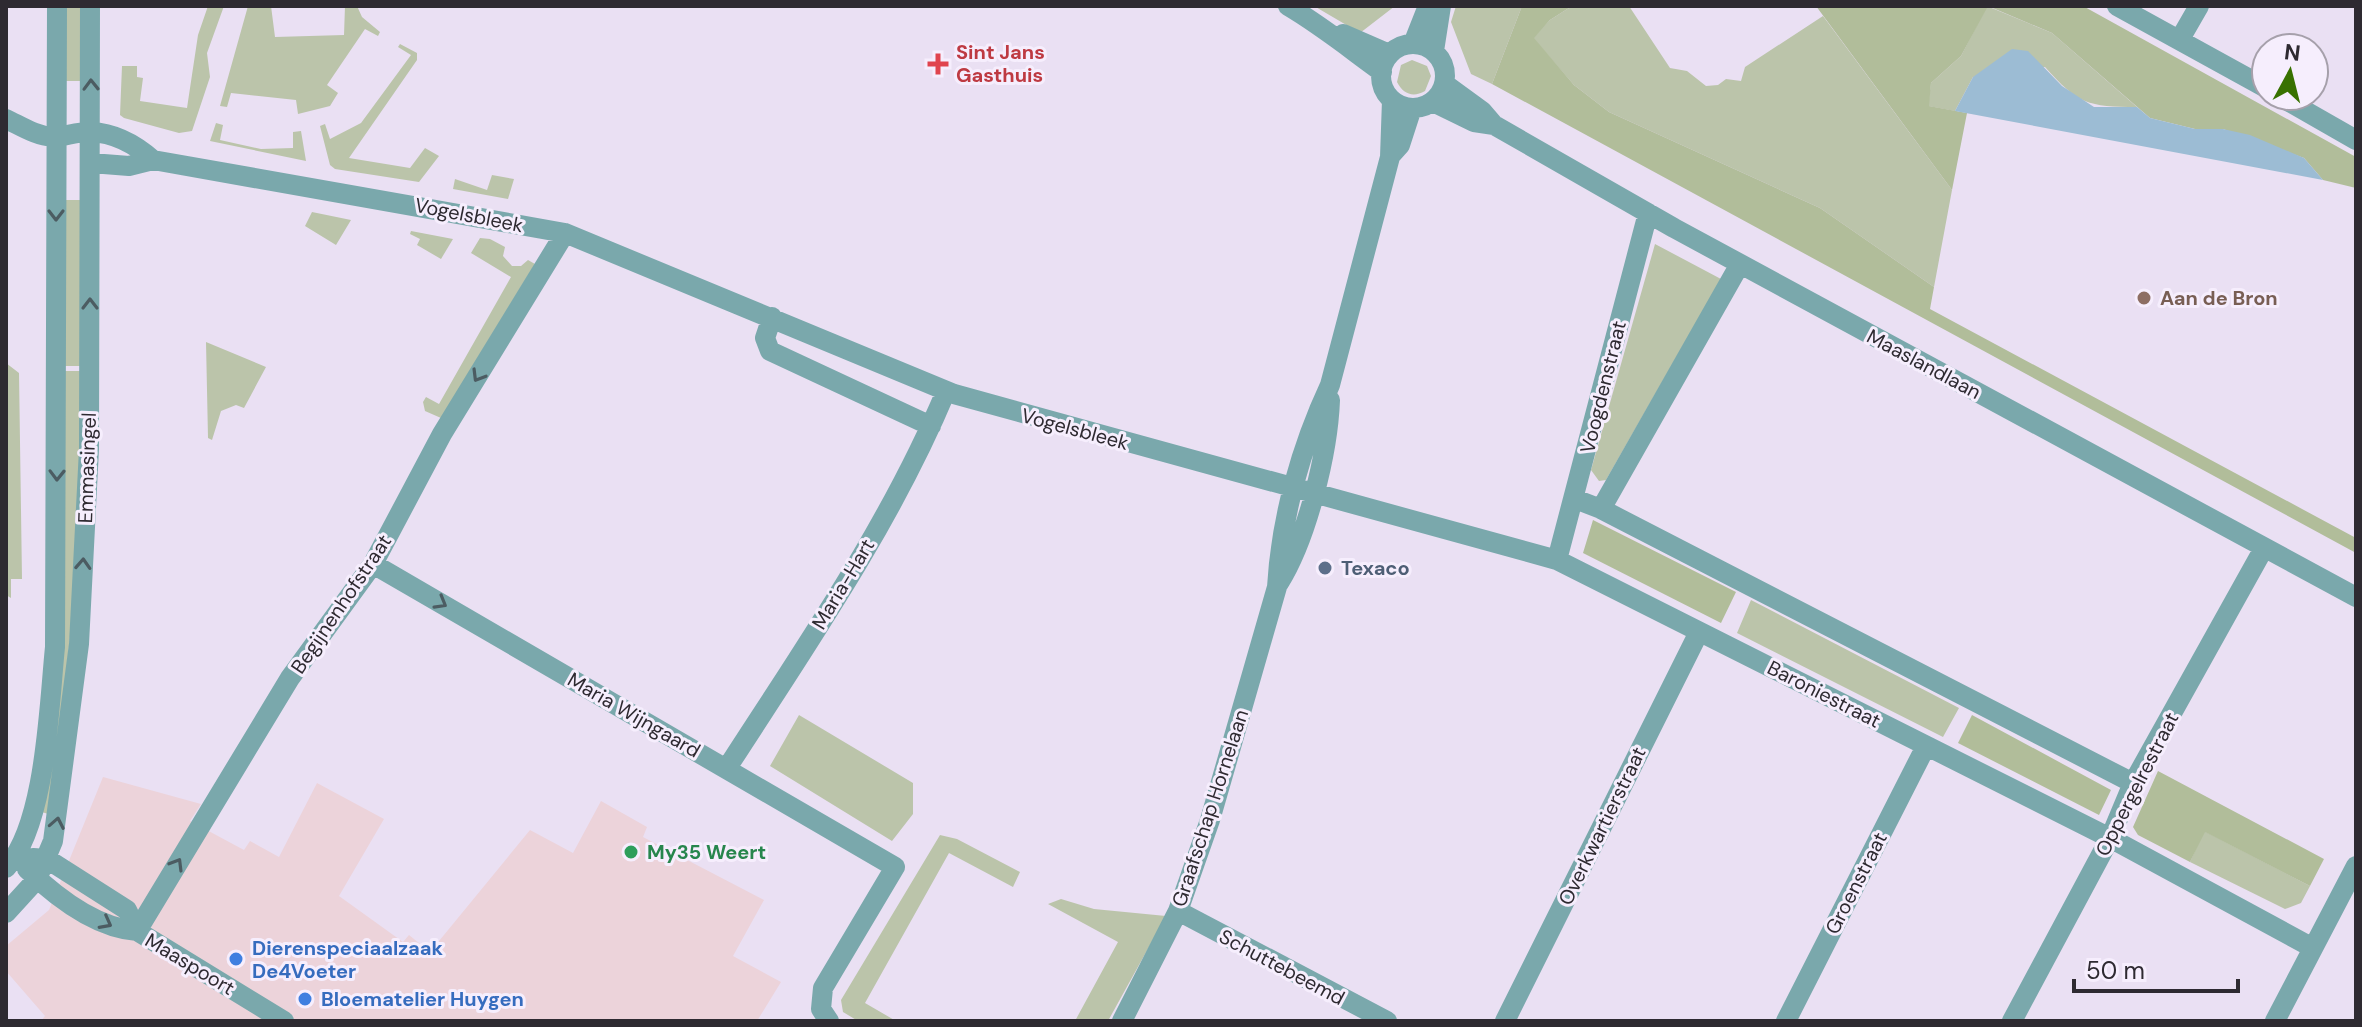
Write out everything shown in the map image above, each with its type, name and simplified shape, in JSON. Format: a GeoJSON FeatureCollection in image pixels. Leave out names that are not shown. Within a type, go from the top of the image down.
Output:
{"type":"FeatureCollection","features":[{"type":"Feature","properties":{"kind":"street","name":"Emmasingel"},"geometry":{"type":"LineString","coordinates":[[11,863],[25,838],[41,769],[55,647],[57,6]]}},
{"type":"Feature","properties":{"kind":"street","name":"Emmasingel"},"geometry":{"type":"LineString","coordinates":[[6,913],[37,879],[47,859],[57,825],[79,644],[89,462],[90,6]]}},
{"type":"Feature","properties":{"kind":"street"},"geometry":{"type":"LineString","coordinates":[[1288,6],[1335,33],[1350,35],[1385,63]]}},
{"type":"Feature","properties":{"kind":"street"},"geometry":{"type":"LineString","coordinates":[[1385,63],[1413,44],[1428,6]]}},
{"type":"Feature","properties":{"kind":"street"},"geometry":{"type":"LineString","coordinates":[[1434,51],[1441,6]]}},
{"type":"Feature","properties":{"kind":"street"},"geometry":{"type":"LineString","coordinates":[[2117,6],[2250,79]]}},
{"type":"Feature","properties":{"kind":"street"},"geometry":{"type":"LineString","coordinates":[[2180,39],[2199,6]]}},
{"type":"Feature","properties":{"kind":"street"},"geometry":{"type":"LineString","coordinates":[[1385,63],[1384,89],[1392,100],[1412,108],[1439,93],[1445,68],[1434,51],[1413,44]]}},
{"type":"Feature","properties":{"kind":"street","name":"Maaslandlaan"},"geometry":{"type":"LineString","coordinates":[[1439,93],[1482,111],[1494,125],[1648,213],[2356,597]]}},
{"type":"Feature","properties":{"kind":"street","name":"Graafschap Hornelaan"},"geometry":{"type":"LineString","coordinates":[[1122,1021],[1178,911],[1210,820],[1277,587],[1291,564],[1315,419],[1330,385],[1390,157],[1392,100]]}},
{"type":"Feature","properties":{"kind":"street","name":"Graafschap Hornelaan"},"geometry":{"type":"LineString","coordinates":[[1390,157],[1400,145],[1412,108]]}},
{"type":"Feature","properties":{"kind":"street"},"geometry":{"type":"LineString","coordinates":[[2307,112],[2356,140]]}},
{"type":"Feature","properties":{"kind":"street"},"geometry":{"type":"LineString","coordinates":[[6,119],[26,129],[55,137],[91,163]]}},
{"type":"Feature","properties":{"kind":"street"},"geometry":{"type":"LineString","coordinates":[[55,137],[91,132]]}},
{"type":"Feature","properties":{"kind":"street","name":"Vogelsbleek"},"geometry":{"type":"LineString","coordinates":[[91,132],[133,143],[153,160]]}},
{"type":"Feature","properties":{"kind":"street","name":"Vogelsbleek"},"geometry":{"type":"LineString","coordinates":[[91,163],[129,166],[153,160],[565,233],[946,391],[1043,421],[1304,490]]}},
{"type":"Feature","properties":{"kind":"street","name":"Voogdenstraat"},"geometry":{"type":"LineString","coordinates":[[1557,560],[1648,213]]}},
{"type":"Feature","properties":{"kind":"street","name":"Begijnenhofstraat"},"geometry":{"type":"LineString","coordinates":[[137,931],[290,678],[373,564],[442,434],[565,233]]}},
{"type":"Feature","properties":{"kind":"street","name":"Voogdenstraat"},"geometry":{"type":"LineString","coordinates":[[1601,509],[1740,264]]}},
{"type":"Feature","properties":{"kind":"street"},"geometry":{"type":"LineString","coordinates":[[772,317],[765,338],[770,351],[931,426]]}},
{"type":"Feature","properties":{"kind":"street","name":"Maria-Hart"},"geometry":{"type":"LineString","coordinates":[[727,768],[846,582],[931,426],[946,391]]}},
{"type":"Feature","properties":{"kind":"street","name":"Baroniestraat"},"geometry":{"type":"LineString","coordinates":[[1304,490],[1557,560],[2110,838],[2313,948]]}},
{"type":"Feature","properties":{"kind":"street"},"geometry":{"type":"LineString","coordinates":[[1575,499],[1601,509],[2133,783]]}},
{"type":"Feature","properties":{"kind":"street","name":"Oppergelrestraat"},"geometry":{"type":"LineString","coordinates":[[2012,1021],[2110,838],[2133,783],[2264,548]]}},
{"type":"Feature","properties":{"kind":"street","name":"Maria Wijngaard"},"geometry":{"type":"LineString","coordinates":[[373,564],[895,867],[823,988],[821,1009],[829,1021]]}},
{"type":"Feature","properties":{"kind":"street","name":"Overkwartierstraat"},"geometry":{"type":"LineString","coordinates":[[1505,1021],[1699,632]]}},
{"type":"Feature","properties":{"kind":"street","name":"Groenstraat"},"geometry":{"type":"LineString","coordinates":[[1786,1021],[1926,746]]}},
{"type":"Feature","properties":{"kind":"street"},"geometry":{"type":"LineString","coordinates":[[11,863],[47,859]]}},
{"type":"Feature","properties":{"kind":"street","name":"Maaspoort"},"geometry":{"type":"LineString","coordinates":[[47,859],[127,910],[137,931]]}},
{"type":"Feature","properties":{"kind":"street","name":"Maaspoort"},"geometry":{"type":"LineString","coordinates":[[11,863],[55,895],[115,930],[137,931],[284,1021]]}},
{"type":"Feature","properties":{"kind":"street"},"geometry":{"type":"LineString","coordinates":[[2275,1021],[2353,880]]}},
{"type":"Feature","properties":{"kind":"street","name":"Schuttebeemd"},"geometry":{"type":"LineString","coordinates":[[1178,911],[1387,1021]]}},
{"type":"Feature","properties":{"kind":"shaded area"},"geometry":{"type":"Polygon","coordinates":[[[103,777],[201,804],[190,821],[244,850],[250,841],[279,857],[317,783],[384,819],[339,896],[403,942],[409,935],[430,952],[530,830],[573,853],[601,801],[647,827],[643,837],[764,900],[733,956],[781,982],[757,1021],[41,1021],[45,1016],[6,971],[6,946],[49,910],[103,777]]]}},
{"type":"Feature","properties":{"kind":"green space"},"geometry":{"type":"Polygon","coordinates":[[[63,6],[81,6],[81,81],[62,81],[63,6]]]}},
{"type":"Feature","properties":{"kind":"green space"},"geometry":{"type":"Polygon","coordinates":[[[208,6],[224,6],[207,53],[210,77],[192,131],[179,133],[120,115],[122,66],[137,66],[137,77],[143,78],[140,101],[187,108],[198,35],[208,6]]]}},
{"type":"Feature","properties":{"kind":"green space"},"geometry":{"type":"Polygon","coordinates":[[[248,6],[271,6],[275,37],[344,35],[345,6],[357,6],[362,17],[380,32],[378,36],[365,29],[327,85],[338,93],[330,106],[298,114],[296,100],[231,93],[227,107],[220,106],[248,6]]]}},
{"type":"Feature","properties":{"kind":"green space"},"geometry":{"type":"Polygon","coordinates":[[[1314,6],[1395,6],[1360,33],[1314,6]]]}},
{"type":"Feature","properties":{"kind":"green space"},"geometry":{"type":"Polygon","coordinates":[[[1456,6],[1522,6],[1492,84],[1471,74],[1451,22],[1456,6]]]}},
{"type":"Feature","properties":{"kind":"green space"},"geometry":{"type":"Polygon","coordinates":[[[1522,6],[1572,6],[1550,20],[1534,38],[1574,85],[1609,112],[1820,208],[1934,287],[1930,309],[2356,538],[2356,553],[1492,84],[1522,6]]]}},
{"type":"Feature","properties":{"kind":"green space"},"geometry":{"type":"Polygon","coordinates":[[[1572,6],[1629,6],[1670,68],[1687,71],[1706,86],[1718,85],[1726,79],[1741,81],[1745,67],[1823,16],[1952,190],[1934,287],[1820,208],[1609,112],[1574,85],[1533,38],[1550,20],[1572,6]]]}},
{"type":"Feature","properties":{"kind":"green space"},"geometry":{"type":"Polygon","coordinates":[[[1816,6],[1988,6],[1961,56],[1931,83],[1929,106],[1967,113],[1952,190],[1816,6]]]}},
{"type":"Feature","properties":{"kind":"green space"},"geometry":{"type":"Polygon","coordinates":[[[1987,6],[2052,33],[2137,107],[2107,106],[2085,101],[2066,89],[2045,67],[1973,77],[1955,111],[1928,106],[1931,83],[1961,56],[1987,6]]]}},
{"type":"Feature","properties":{"kind":"green space"},"geometry":{"type":"Polygon","coordinates":[[[1988,6],[2083,6],[2250,98],[2250,112],[2275,112],[2356,157],[2356,188],[2323,180],[2304,158],[2223,129],[2195,129],[2150,118],[2052,33],[1988,6]]]}},
{"type":"Feature","properties":{"kind":"green space"},"geometry":{"type":"Polygon","coordinates":[[[400,44],[417,53],[417,60],[349,158],[410,168],[425,148],[439,156],[419,182],[335,169],[330,165],[320,126],[325,124],[330,139],[361,123],[411,55],[398,47],[400,44]]]}},
{"type":"Feature","properties":{"kind":"green space"},"geometry":{"type":"Polygon","coordinates":[[[1412,60],[1427,66],[1431,76],[1425,91],[1416,94],[1405,92],[1397,82],[1401,65],[1412,60]]]}},
{"type":"Feature","properties":{"kind":"green space"},"geometry":{"type":"Polygon","coordinates":[[[216,123],[223,125],[220,140],[261,149],[293,148],[293,132],[301,131],[306,161],[210,141],[216,123]]]}},
{"type":"Feature","properties":{"kind":"green space"},"geometry":{"type":"Polygon","coordinates":[[[492,175],[514,179],[508,199],[453,189],[455,179],[487,190],[492,175]]]}},
{"type":"Feature","properties":{"kind":"green space"},"geometry":{"type":"Polygon","coordinates":[[[62,200],[82,200],[83,366],[62,366],[62,200]]]}},
{"type":"Feature","properties":{"kind":"green space"},"geometry":{"type":"Polygon","coordinates":[[[312,212],[351,220],[336,245],[305,226],[312,212]]]}},
{"type":"Feature","properties":{"kind":"green space"},"geometry":{"type":"Polygon","coordinates":[[[411,231],[453,239],[441,259],[417,245],[420,239],[410,234],[411,231]]]}},
{"type":"Feature","properties":{"kind":"green space"},"geometry":{"type":"Polygon","coordinates":[[[480,238],[490,239],[505,247],[503,256],[512,266],[521,266],[528,260],[535,264],[441,418],[425,411],[423,402],[426,397],[439,404],[511,277],[471,253],[480,238]]]}},
{"type":"Feature","properties":{"kind":"green space"},"geometry":{"type":"Polygon","coordinates":[[[1655,244],[1721,279],[1606,480],[1599,481],[1591,470],[1655,244]]]}},
{"type":"Feature","properties":{"kind":"green space"},"geometry":{"type":"Polygon","coordinates":[[[206,342],[266,367],[244,408],[236,405],[221,411],[212,440],[208,438],[206,342]]]}},
{"type":"Feature","properties":{"kind":"green space"},"geometry":{"type":"Polygon","coordinates":[[[6,363],[19,373],[22,579],[11,579],[11,598],[6,595],[6,363]]]}},
{"type":"Feature","properties":{"kind":"green space"},"geometry":{"type":"Polygon","coordinates":[[[62,371],[83,371],[78,557],[52,815],[38,811],[62,371]]]}},
{"type":"Feature","properties":{"kind":"green space"},"geometry":{"type":"Polygon","coordinates":[[[1593,520],[1736,592],[1721,623],[1583,553],[1593,520]]]}},
{"type":"Feature","properties":{"kind":"green space"},"geometry":{"type":"Polygon","coordinates":[[[1751,600],[1959,708],[1943,737],[1737,633],[1751,600]]]}},
{"type":"Feature","properties":{"kind":"green space"},"geometry":{"type":"Polygon","coordinates":[[[799,715],[913,783],[913,814],[892,841],[770,766],[799,715]]]}},
{"type":"Feature","properties":{"kind":"green space"},"geometry":{"type":"Polygon","coordinates":[[[1972,715],[2111,790],[2099,815],[1958,743],[1972,715]]]}},
{"type":"Feature","properties":{"kind":"green space"},"geometry":{"type":"Polygon","coordinates":[[[2158,771],[2324,859],[2310,886],[2205,832],[2190,862],[2138,835],[2133,827],[2158,771]]]}},
{"type":"Feature","properties":{"kind":"green space"},"geometry":{"type":"Polygon","coordinates":[[[2204,831],[2310,886],[2301,903],[2285,909],[2190,862],[2204,831]]]}},
{"type":"Feature","properties":{"kind":"green space"},"geometry":{"type":"Polygon","coordinates":[[[940,835],[957,839],[1020,872],[1013,887],[949,853],[865,1003],[896,1021],[858,1021],[843,1012],[841,1000],[940,835]]]}},
{"type":"Feature","properties":{"kind":"green space"},"geometry":{"type":"Polygon","coordinates":[[[1061,899],[1094,909],[1166,916],[1108,1021],[1075,1021],[1118,942],[1048,904],[1061,899]]]}},
{"type":"Feature","properties":{"kind":"water"},"geometry":{"type":"Polygon","coordinates":[[[2012,49],[2028,51],[2062,86],[2094,107],[2137,107],[2150,118],[2195,129],[2223,129],[2250,135],[2304,158],[2323,180],[1955,111],[1973,77],[2012,49]]]}},
{"type":"Feature","properties":{"kind":"place","name":"Sint Jans Gasthuis"},"geometry":{"type":"Point","coordinates":[938,64]}},
{"type":"Feature","properties":{"kind":"place","name":"Aan de Bron"},"geometry":{"type":"Point","coordinates":[2144,298]}},
{"type":"Feature","properties":{"kind":"place","name":"Texaco"},"geometry":{"type":"Point","coordinates":[1325,568]}},
{"type":"Feature","properties":{"kind":"place","name":"My35 Weert"},"geometry":{"type":"Point","coordinates":[631,852]}},
{"type":"Feature","properties":{"kind":"place","name":"Dierenspeciaalzaak De4Voeter"},"geometry":{"type":"Point","coordinates":[236,959]}},
{"type":"Feature","properties":{"kind":"place","name":"Bloematelier Huygen"},"geometry":{"type":"Point","coordinates":[305,999]}}]}
